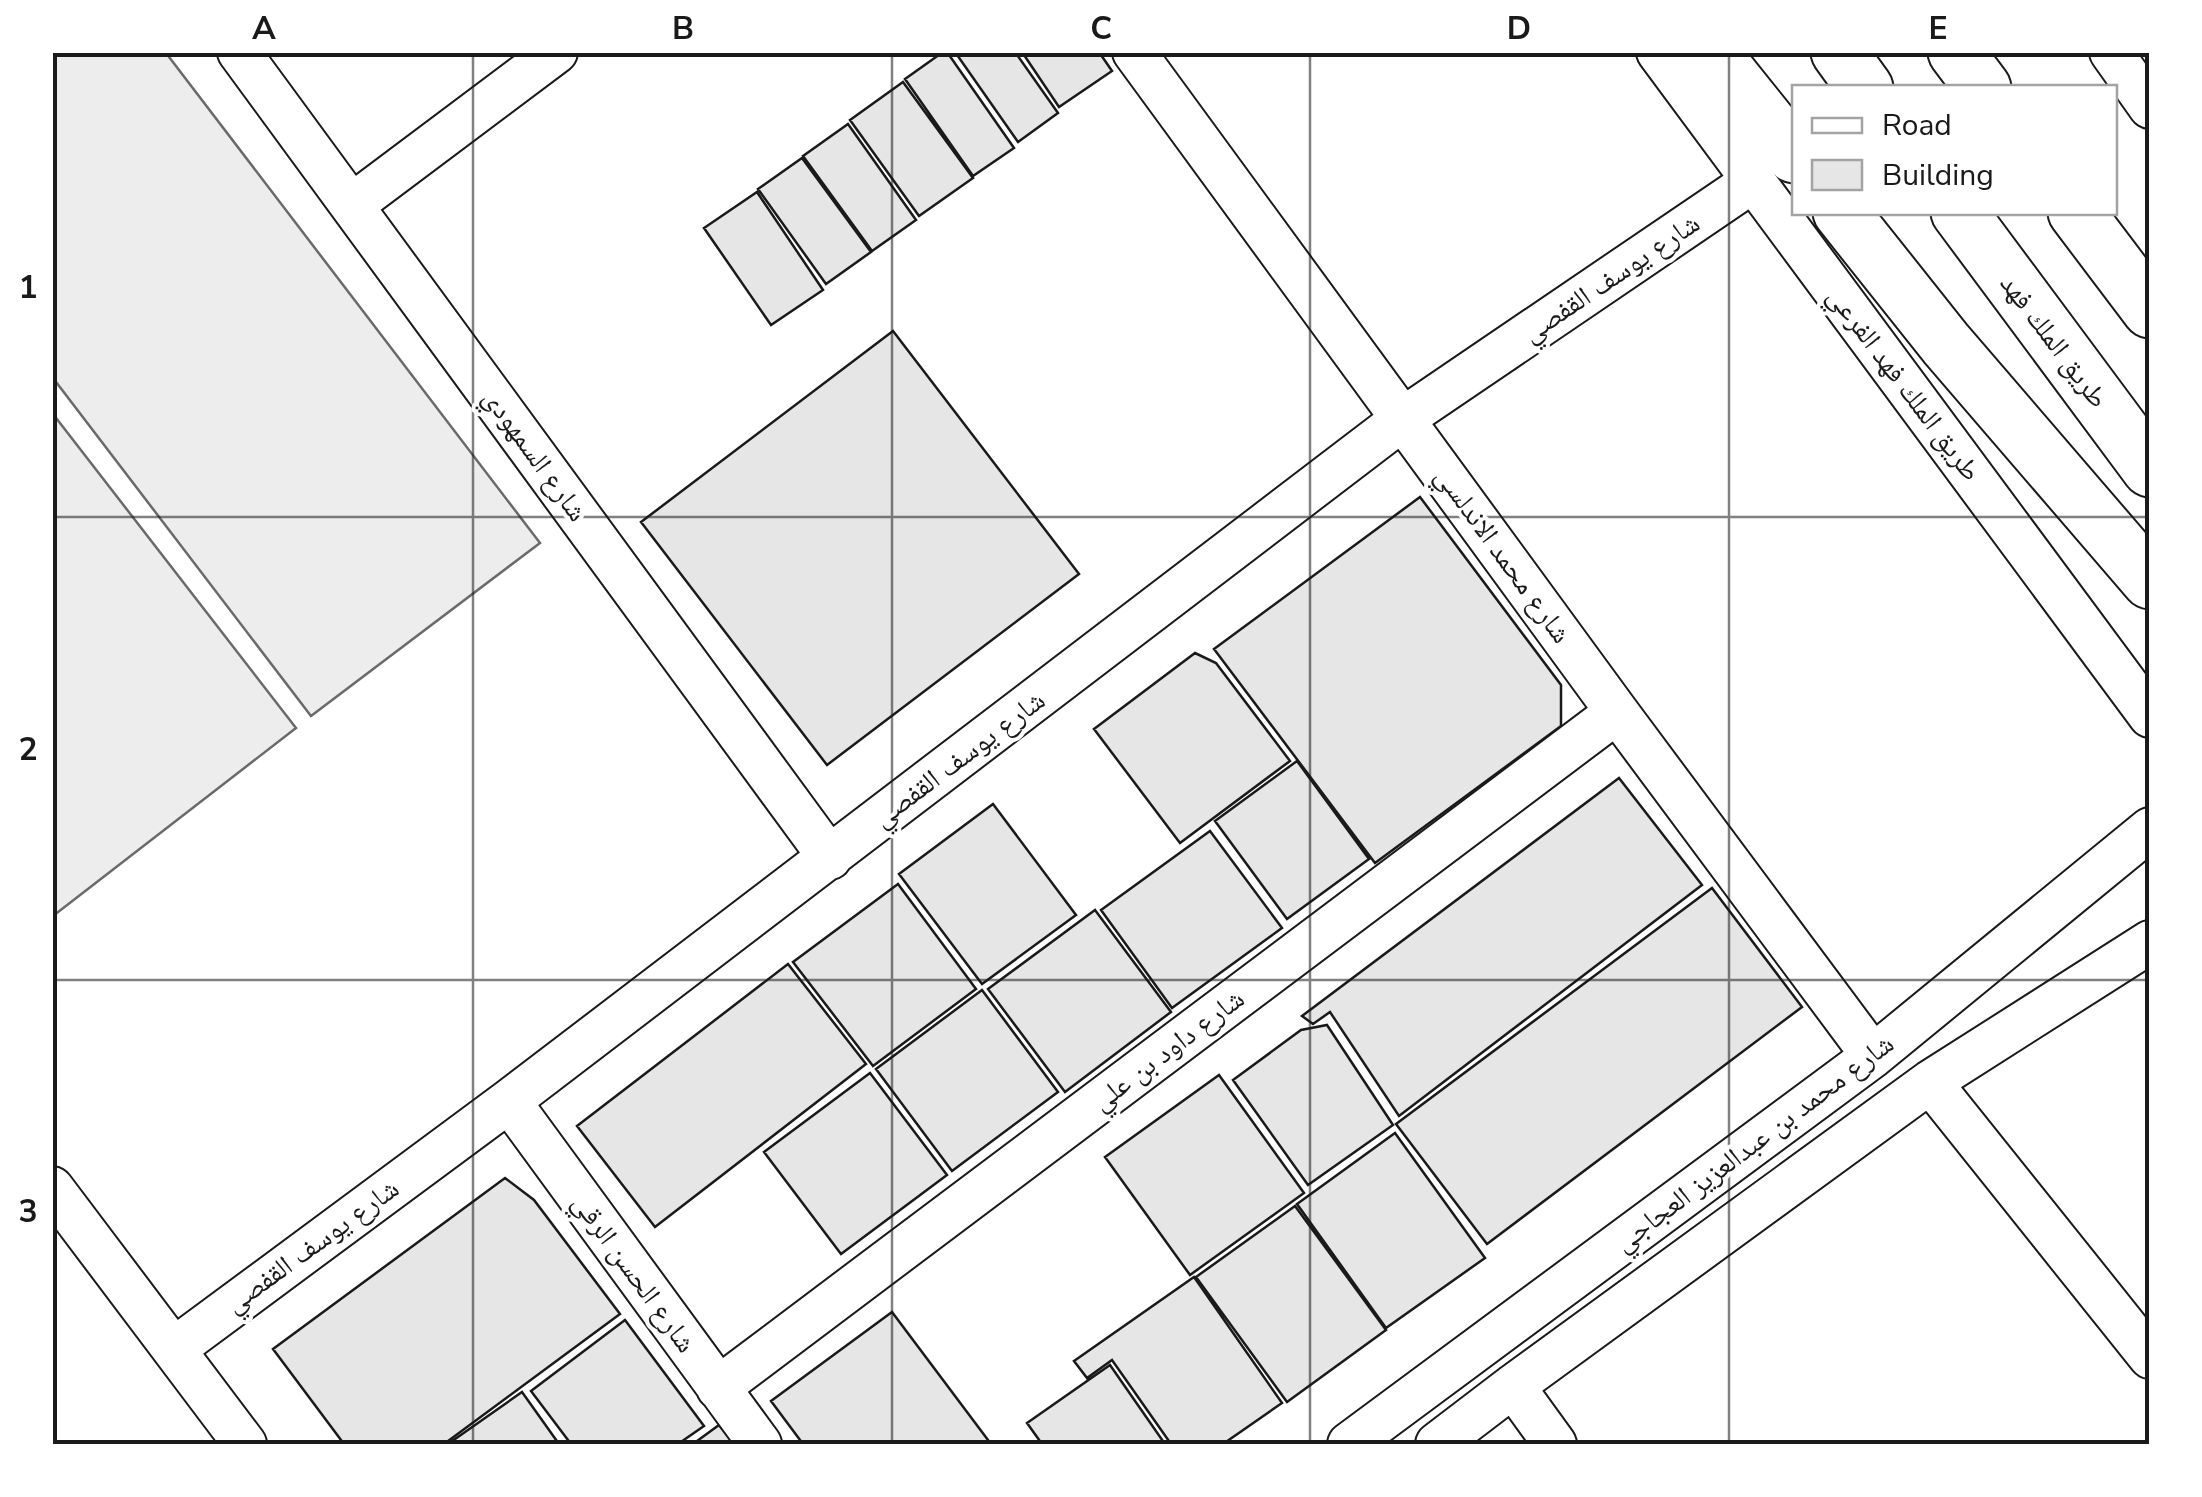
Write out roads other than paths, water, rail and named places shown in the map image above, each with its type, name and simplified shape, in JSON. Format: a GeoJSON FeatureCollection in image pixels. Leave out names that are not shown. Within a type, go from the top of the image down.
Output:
{"type":"FeatureCollection","features":[{"type":"Feature","properties":{"kind":"highway"},"geometry":{"type":"LineString","coordinates":[[1685,52],[1729,74],[1774,168]]}},
{"type":"Feature","properties":{"kind":"highway"},"geometry":{"type":"LineString","coordinates":[[1839,52],[1863,85]]}},
{"type":"Feature","properties":{"kind":"highway"},"geometry":{"type":"LineString","coordinates":[[1956,52],[1980,85]]}},
{"type":"Feature","properties":{"kind":"highway"},"geometry":{"type":"LineString","coordinates":[[1842,215],[1946,344],[2150,581]]}},
{"type":"Feature","properties":{"kind":"highway","name":"طريق الملك فهد"},"geometry":{"type":"LineString","coordinates":[[1961,215],[2150,469]]}},
{"type":"Feature","properties":{"kind":"highway"},"geometry":{"type":"LineString","coordinates":[[2078,215],[2150,310]]}},
{"type":"Feature","properties":{"kind":"street","name":"شارع السمهودي"},"geometry":{"type":"LineString","coordinates":[[239,52],[830,858]]}},
{"type":"Feature","properties":{"kind":"street"},"geometry":{"type":"LineString","coordinates":[[352,204],[556,52]]}},
{"type":"Feature","properties":{"kind":"street","name":"شارع محمد الاندلسي"},"geometry":{"type":"LineString","coordinates":[[1134,52],[1873,1056]]}},
{"type":"Feature","properties":{"kind":"street","name":"طريق الملك فهد الفرعي"},"geometry":{"type":"LineString","coordinates":[[1658,52],[1774,168],[1792,194]]}},
{"type":"Feature","properties":{"kind":"street"},"geometry":{"type":"LineString","coordinates":[[2111,52],[2150,107]]}},
{"type":"Feature","properties":{"kind":"street","name":"شارع يوسف القفصي"},"geometry":{"type":"LineString","coordinates":[[174,1349],[509,1101],[1404,418],[1774,168]]}},
{"type":"Feature","properties":{"kind":"street","name":"طريق الملك فهد الفرعي"},"geometry":{"type":"LineString","coordinates":[[1806,215],[2150,716]]}},
{"type":"Feature","properties":{"kind":"street","name":"شارع داود بن علي"},"geometry":{"type":"LineString","coordinates":[[718,1388],[1617,712]]}},
{"type":"Feature","properties":{"kind":"street","name":"شارع محمد بن عبدالعزيز العجاجي"},"geometry":{"type":"LineString","coordinates":[[1349,1444],[1873,1056],[2150,829]]}},
{"type":"Feature","properties":{"kind":"street","name":"شارع محمد بن عبدالعزيز العجاجي"},"geometry":{"type":"LineString","coordinates":[[1436,1444],[1930,1082],[2150,942]]}},
{"type":"Feature","properties":{"kind":"street"},"geometry":{"type":"LineString","coordinates":[[1930,1082],[2150,1357]]}},
{"type":"Feature","properties":{"kind":"street","name":"شارع الحسن الرقي"},"geometry":{"type":"LineString","coordinates":[[509,1101],[760,1444]]}},
{"type":"Feature","properties":{"kind":"street"},"geometry":{"type":"LineString","coordinates":[[52,1188],[245,1444]]}},
{"type":"Feature","properties":{"kind":"street"},"geometry":{"type":"LineString","coordinates":[[1513,1386],[1555,1444]]}}]}
